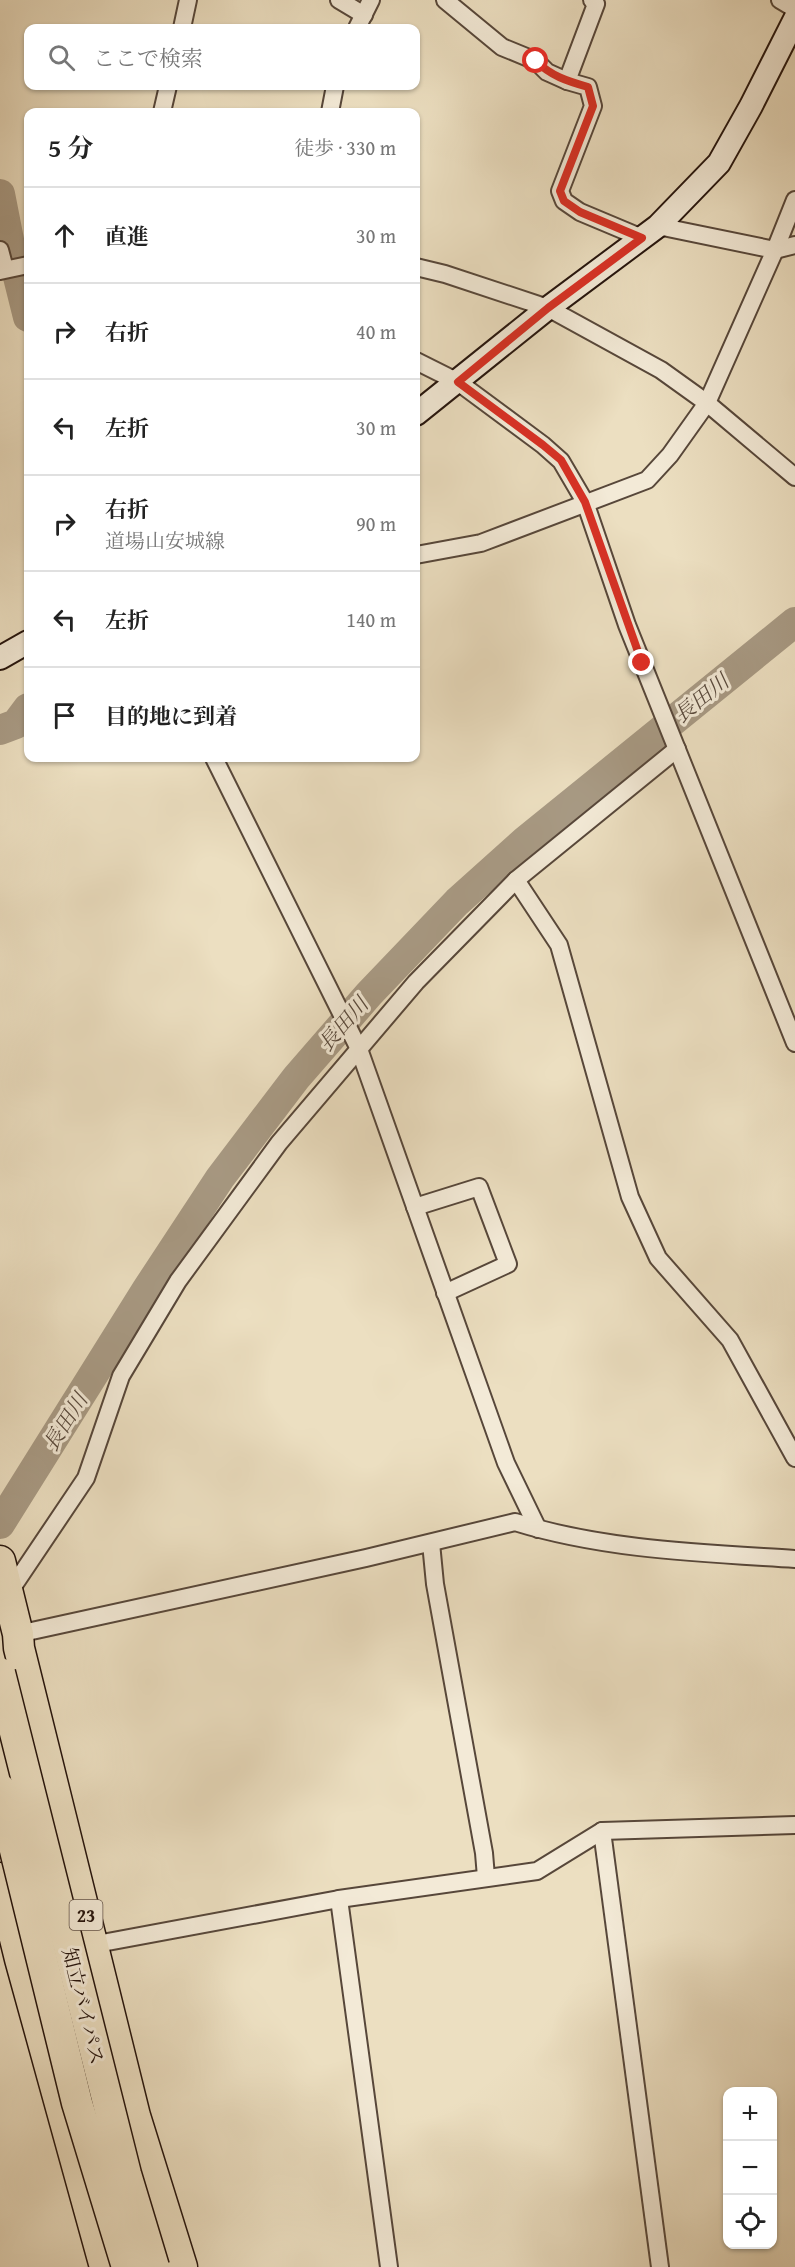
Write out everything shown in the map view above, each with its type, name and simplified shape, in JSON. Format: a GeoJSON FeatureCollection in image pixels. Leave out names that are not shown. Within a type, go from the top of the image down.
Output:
{"type":"FeatureCollection","features":[{"type":"Feature","properties":{"kind":"highway","name":"23"},"geometry":{"type":"LineString","coordinates":[[0,1561],[4,1600],[18,1635],[19,1648],[135,2116],[182,2267]]}},
{"type":"Feature","properties":{"kind":"highway","name":"知立バイパス"},"geometry":{"type":"LineString","coordinates":[[0,1673],[126,2174],[154,2267]]}},
{"type":"Feature","properties":{"kind":"highway","name":"知立バイパス"},"geometry":{"type":"LineString","coordinates":[[0,1789],[77,2103],[127,2267]]}},
{"type":"Feature","properties":{"kind":"highway"},"geometry":{"type":"LineString","coordinates":[[0,1878],[10,1960],[105,2267]]}},
{"type":"Feature","properties":{"kind":"main road"},"geometry":{"type":"LineString","coordinates":[[420,411],[548,308],[650,232],[719,163],[795,19]]}},
{"type":"Feature","properties":{"kind":"main road"},"geometry":{"type":"LineString","coordinates":[[0,658],[24,644]]}},
{"type":"Feature","properties":{"kind":"street"},"geometry":{"type":"LineString","coordinates":[[183,24],[188,0]]}},
{"type":"Feature","properties":{"kind":"street"},"geometry":{"type":"LineString","coordinates":[[339,0],[364,14]]}},
{"type":"Feature","properties":{"kind":"street"},"geometry":{"type":"LineString","coordinates":[[445,0],[502,47],[536,61],[547,72],[588,87],[593,106],[560,191],[564,201],[580,212],[650,232],[776,250],[795,245]]}},
{"type":"Feature","properties":{"kind":"street"},"geometry":{"type":"LineString","coordinates":[[567,81],[596,4],[592,0]]}},
{"type":"Feature","properties":{"kind":"street"},"geometry":{"type":"LineString","coordinates":[[780,0],[795,9]]}},
{"type":"Feature","properties":{"kind":"street"},"geometry":{"type":"LineString","coordinates":[[163,108],[167,90]]}},
{"type":"Feature","properties":{"kind":"street"},"geometry":{"type":"LineString","coordinates":[[331,108],[334,90]]}},
{"type":"Feature","properties":{"kind":"street"},"geometry":{"type":"LineString","coordinates":[[420,554],[481,543],[647,480],[670,455],[707,403],[776,250],[795,200]]}},
{"type":"Feature","properties":{"kind":"street"},"geometry":{"type":"LineString","coordinates":[[0,250],[3,270],[24,267]]}},
{"type":"Feature","properties":{"kind":"street"},"geometry":{"type":"LineString","coordinates":[[420,268],[548,308],[661,370],[707,403],[795,477]]}},
{"type":"Feature","properties":{"kind":"street"},"geometry":{"type":"LineString","coordinates":[[420,363],[458,382],[561,460],[585,502],[627,625],[795,1043]]}},
{"type":"Feature","properties":{"kind":"street"},"geometry":{"type":"LineString","coordinates":[[4,1600],[86,1478],[121,1376],[178,1281],[279,1143],[416,982],[516,880],[677,748]]}},
{"type":"Feature","properties":{"kind":"street"},"geometry":{"type":"LineString","coordinates":[[216,762],[359,1049],[506,1463],[538,1529]]}},
{"type":"Feature","properties":{"kind":"street"},"geometry":{"type":"LineString","coordinates":[[516,880],[560,945],[630,1197],[658,1258],[730,1340],[795,1458]]}},
{"type":"Feature","properties":{"kind":"street"},"geometry":{"type":"LineString","coordinates":[[415,1207],[479,1187],[508,1264],[446,1293]]}},
{"type":"Feature","properties":{"kind":"street"},"geometry":{"type":"LineString","coordinates":[[18,1635],[431,1543],[515,1522],[538,1529],[648,1549],[795,1559]]}},
{"type":"Feature","properties":{"kind":"street"},"geometry":{"type":"LineString","coordinates":[[431,1543],[435,1584],[484,1853],[486,1878]]}},
{"type":"Feature","properties":{"kind":"street"},"geometry":{"type":"LineString","coordinates":[[10,1960],[339,1899],[537,1871],[602,1832],[795,1825]]}},
{"type":"Feature","properties":{"kind":"street"},"geometry":{"type":"LineString","coordinates":[[602,1832],[660,2267]]}},
{"type":"Feature","properties":{"kind":"street"},"geometry":{"type":"LineString","coordinates":[[339,1899],[389,2267]]}},
{"type":"Feature","properties":{"kind":"waterway"},"geometry":{"type":"LineString","coordinates":[[0,194],[24,301]]}},
{"type":"Feature","properties":{"kind":"waterway","name":"長田川"},"geometry":{"type":"LineString","coordinates":[[0,1524],[147,1289],[220,1178],[296,1078],[369,994],[457,902],[525,841],[795,622]]}},
{"type":"Feature","properties":{"kind":"waterway"},"geometry":{"type":"LineString","coordinates":[[0,730],[16,724],[24,713]]}},
{"type":"Feature","properties":{"kind":"route"},"geometry":{"type":"LineString","coordinates":[[536,61],[547,72],[588,87],[593,106],[560,191],[564,201],[580,212],[642,238],[548,308],[458,382],[561,460],[585,502],[642,663]]}}]}
